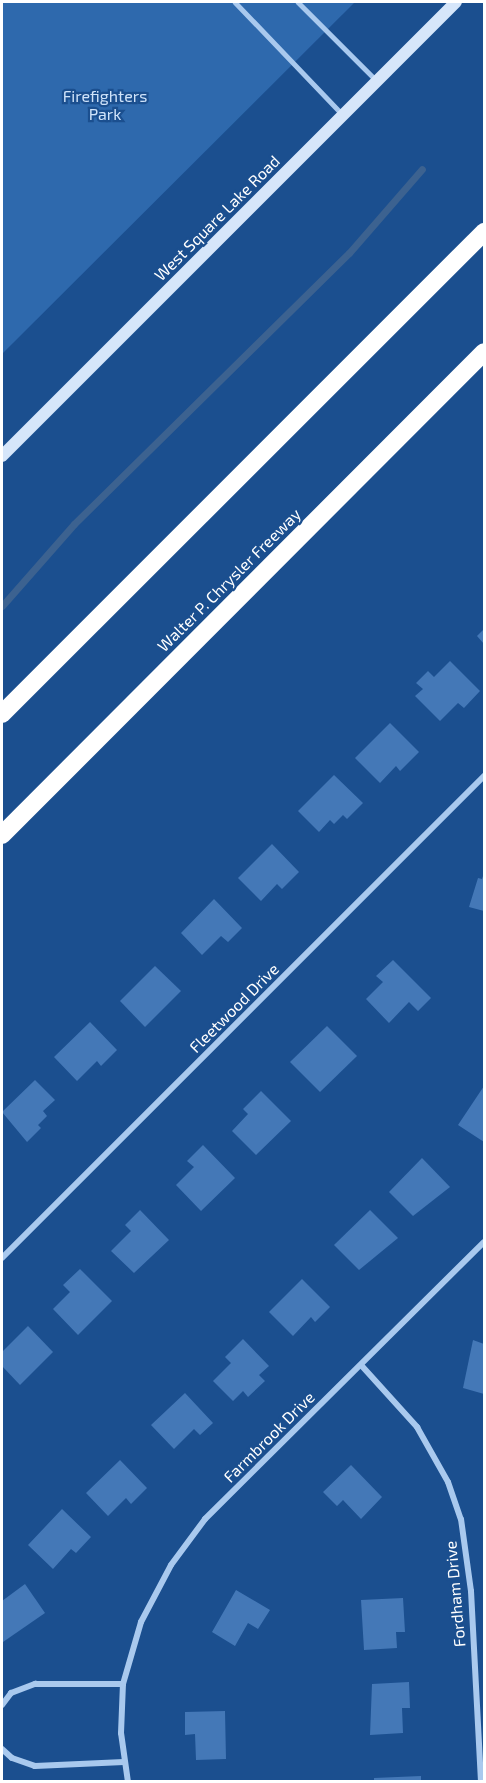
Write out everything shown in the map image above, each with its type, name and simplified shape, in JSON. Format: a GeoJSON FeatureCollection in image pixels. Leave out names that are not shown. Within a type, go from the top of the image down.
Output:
{"type":"FeatureCollection","features":[{"type":"Feature","properties":{"kind":"highway"},"geometry":{"type":"LineString","coordinates":[[2,714],[484,232]]}},
{"type":"Feature","properties":{"kind":"highway","name":"Walter P. Chrysler Freeway"},"geometry":{"type":"LineString","coordinates":[[2,835],[484,352]]}},
{"type":"Feature","properties":{"kind":"main road","name":"West Square Lake Road"},"geometry":{"type":"LineString","coordinates":[[2,456],[456,2]]}},
{"type":"Feature","properties":{"kind":"street","name":"Fleetwood Drive"},"geometry":{"type":"LineString","coordinates":[[2,1258],[484,776]]}},
{"type":"Feature","properties":{"kind":"street","name":"Farmbrook Drive"},"geometry":{"type":"LineString","coordinates":[[128,1782],[124,1762],[123,1684],[141,1622],[184,1545],[205,1519],[484,1242]]}},
{"type":"Feature","properties":{"kind":"street","name":"Fordham Drive"},"geometry":{"type":"LineString","coordinates":[[361,1365],[417,1427],[448,1482],[461,1519],[470,1582],[481,1782]]}},
{"type":"Feature","properties":{"kind":"street"},"geometry":{"type":"LineString","coordinates":[[2,1705],[11,1693],[34,1684],[123,1684]]}},
{"type":"Feature","properties":{"kind":"street"},"geometry":{"type":"LineString","coordinates":[[2,1749],[24,1764],[35,1766],[124,1762]]}},
{"type":"Feature","properties":{"kind":"lane"},"geometry":{"type":"LineString","coordinates":[[236,2],[344,115]]}},
{"type":"Feature","properties":{"kind":"lane"},"geometry":{"type":"LineString","coordinates":[[298,2],[376,81]]}},
{"type":"Feature","properties":{"kind":"green space","name":"Firefighters Park"},"geometry":{"type":"Polygon","coordinates":[[[2,2],[355,2],[2,354],[2,2]]]}},
{"type":"Feature","properties":{"kind":"building"},"geometry":{"type":"Polygon","coordinates":[[[484,629],[484,644],[477,636],[484,629]]]}},
{"type":"Feature","properties":{"kind":"building"},"geometry":{"type":"Polygon","coordinates":[[[450,661],[480,691],[464,708],[458,703],[440,721],[415,696],[423,689],[416,683],[428,671],[434,677],[450,661]]]}},
{"type":"Feature","properties":{"kind":"building"},"geometry":{"type":"Polygon","coordinates":[[[390,723],[419,752],[400,771],[396,766],[380,783],[355,758],[390,723]]]}},
{"type":"Feature","properties":{"kind":"building"},"geometry":{"type":"Polygon","coordinates":[[[334,775],[363,803],[347,819],[343,815],[334,824],[330,820],[319,832],[298,811],[334,775]]]}},
{"type":"Feature","properties":{"kind":"building"},"geometry":{"type":"Polygon","coordinates":[[[272,844],[299,872],[282,889],[277,884],[261,901],[238,878],[272,844]]]}},
{"type":"Feature","properties":{"kind":"building"},"geometry":{"type":"Polygon","coordinates":[[[484,873],[484,911],[469,907],[478,878],[482,879],[484,873]]]}},
{"type":"Feature","properties":{"kind":"building"},"geometry":{"type":"Polygon","coordinates":[[[214,899],[242,928],[228,942],[221,936],[202,955],[181,933],[214,899]]]}},
{"type":"Feature","properties":{"kind":"building"},"geometry":{"type":"Polygon","coordinates":[[[393,960],[431,998],[418,1011],[409,1002],[389,1023],[366,999],[383,982],[376,976],[393,960]]]}},
{"type":"Feature","properties":{"kind":"building"},"geometry":{"type":"Polygon","coordinates":[[[155,966],[181,991],[145,1027],[120,1001],[155,966]]]}},
{"type":"Feature","properties":{"kind":"building"},"geometry":{"type":"Polygon","coordinates":[[[90,1022],[117,1050],[101,1066],[97,1061],[77,1081],[54,1057],[90,1022]]]}},
{"type":"Feature","properties":{"kind":"building"},"geometry":{"type":"Polygon","coordinates":[[[327,1026],[357,1056],[320,1092],[290,1062],[327,1026]]]}},
{"type":"Feature","properties":{"kind":"building"},"geometry":{"type":"Polygon","coordinates":[[[35,1080],[55,1100],[43,1111],[47,1116],[38,1125],[41,1128],[27,1142],[2,1112],[35,1080]]]}},
{"type":"Feature","properties":{"kind":"building"},"geometry":{"type":"Polygon","coordinates":[[[484,1086],[484,1142],[458,1125],[484,1086]]]}},
{"type":"Feature","properties":{"kind":"building"},"geometry":{"type":"Polygon","coordinates":[[[261,1091],[291,1121],[256,1155],[232,1131],[248,1114],[243,1109],[261,1091]]]}},
{"type":"Feature","properties":{"kind":"building"},"geometry":{"type":"Polygon","coordinates":[[[203,1145],[235,1178],[201,1211],[176,1185],[194,1167],[187,1161],[203,1145]]]}},
{"type":"Feature","properties":{"kind":"building"},"geometry":{"type":"Polygon","coordinates":[[[422,1158],[450,1187],[413,1216],[389,1192],[422,1158]]]}},
{"type":"Feature","properties":{"kind":"building"},"geometry":{"type":"Polygon","coordinates":[[[140,1210],[169,1240],[134,1273],[111,1251],[131,1231],[125,1225],[140,1210]]]}},
{"type":"Feature","properties":{"kind":"building"},"geometry":{"type":"Polygon","coordinates":[[[370,1210],[398,1238],[359,1270],[334,1245],[370,1210]]]}},
{"type":"Feature","properties":{"kind":"building"},"geometry":{"type":"Polygon","coordinates":[[[80,1269],[112,1301],[78,1335],[53,1309],[70,1292],[63,1285],[80,1269]]]}},
{"type":"Feature","properties":{"kind":"building"},"geometry":{"type":"Polygon","coordinates":[[[302,1279],[330,1307],[315,1322],[311,1317],[293,1336],[269,1312],[302,1279]]]}},
{"type":"Feature","properties":{"kind":"building"},"geometry":{"type":"Polygon","coordinates":[[[28,1326],[53,1352],[20,1385],[2,1366],[2,1352],[28,1326]]]}},
{"type":"Feature","properties":{"kind":"building"},"geometry":{"type":"Polygon","coordinates":[[[243,1339],[269,1366],[259,1375],[265,1381],[248,1397],[243,1391],[233,1401],[213,1381],[231,1363],[225,1357],[243,1339]]]}},
{"type":"Feature","properties":{"kind":"building"},"geometry":{"type":"Polygon","coordinates":[[[473,1340],[484,1344],[484,1394],[463,1388],[473,1340]]]}},
{"type":"Feature","properties":{"kind":"building"},"geometry":{"type":"Polygon","coordinates":[[[185,1393],[213,1423],[200,1435],[194,1429],[174,1449],[151,1425],[185,1393]]]}},
{"type":"Feature","properties":{"kind":"building"},"geometry":{"type":"Polygon","coordinates":[[[120,1460],[147,1488],[131,1504],[126,1498],[108,1516],[86,1493],[120,1460]]]}},
{"type":"Feature","properties":{"kind":"building"},"geometry":{"type":"Polygon","coordinates":[[[351,1465],[382,1497],[361,1519],[343,1500],[337,1506],[323,1492],[351,1465]]]}},
{"type":"Feature","properties":{"kind":"building"},"geometry":{"type":"Polygon","coordinates":[[[62,1509],[91,1537],[76,1553],[71,1549],[53,1569],[28,1545],[62,1509]]]}},
{"type":"Feature","properties":{"kind":"building"},"geometry":{"type":"Polygon","coordinates":[[[25,1584],[45,1613],[3,1642],[2,1601],[25,1584]]]}},
{"type":"Feature","properties":{"kind":"building"},"geometry":{"type":"Polygon","coordinates":[[[236,1590],[270,1610],[258,1629],[248,1623],[235,1646],[212,1632],[236,1590]]]}},
{"type":"Feature","properties":{"kind":"building"},"geometry":{"type":"Polygon","coordinates":[[[403,1598],[405,1632],[396,1632],[397,1648],[364,1650],[361,1600],[403,1598]]]}},
{"type":"Feature","properties":{"kind":"building"},"geometry":{"type":"Polygon","coordinates":[[[409,1682],[410,1708],[402,1708],[403,1733],[370,1735],[372,1684],[409,1682]]]}},
{"type":"Feature","properties":{"kind":"building"},"geometry":{"type":"Polygon","coordinates":[[[225,1711],[226,1759],[196,1760],[195,1734],[185,1735],[185,1712],[225,1711]]]}},
{"type":"Feature","properties":{"kind":"building"},"geometry":{"type":"Polygon","coordinates":[[[421,1776],[421,1782],[374,1782],[374,1778],[421,1776]]]}},
{"type":"Feature","properties":{"kind":"waterway"},"geometry":{"type":"LineString","coordinates":[[2,606],[74,524],[349,253],[422,169]]}}]}
